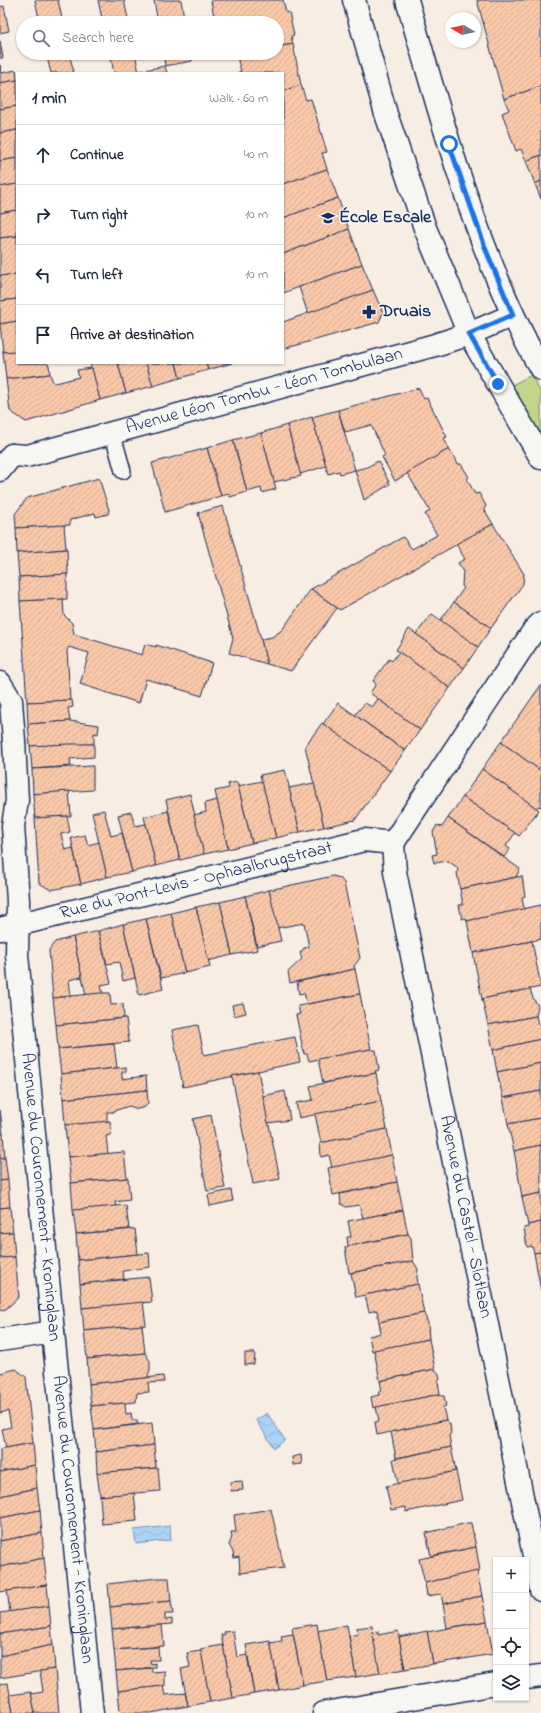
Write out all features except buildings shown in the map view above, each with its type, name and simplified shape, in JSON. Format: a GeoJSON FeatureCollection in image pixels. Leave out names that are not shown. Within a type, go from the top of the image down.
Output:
{"type":"FeatureCollection","features":[{"type":"Feature","properties":{"kind":"street"},"geometry":{"type":"LineString","coordinates":[[354,0],[386,114],[424,228],[469,334],[541,458]]}},
{"type":"Feature","properties":{"kind":"street"},"geometry":{"type":"LineString","coordinates":[[407,0],[452,152],[486,250],[513,315],[541,369]]}},
{"type":"Feature","properties":{"kind":"street","name":"Avenue Léon Tombu - Léon Tombulaan"},"geometry":{"type":"LineString","coordinates":[[4,457],[27,456],[427,347],[469,334],[513,315]]}},
{"type":"Feature","properties":{"kind":"street"},"geometry":{"type":"LineString","coordinates":[[392,843],[534,630],[541,623]]}},
{"type":"Feature","properties":{"kind":"street","name":"Avenue du Couronnement - Kroninglaan"},"geometry":{"type":"LineString","coordinates":[[0,683],[10,701],[17,800],[13,826],[9,926],[17,955],[53,1332],[92,1713]]}},
{"type":"Feature","properties":{"kind":"street","name":"Rue du Pont-Levis - Ophaalbrugstraat"},"geometry":{"type":"LineString","coordinates":[[9,926],[364,840],[392,843]]}},
{"type":"Feature","properties":{"kind":"street","name":"Avenue du Castel - Slotlaan"},"geometry":{"type":"LineString","coordinates":[[392,843],[395,872],[541,1590]]}},
{"type":"Feature","properties":{"kind":"street"},"geometry":{"type":"LineString","coordinates":[[0,1340],[53,1332]]}},
{"type":"Feature","properties":{"kind":"street"},"geometry":{"type":"LineString","coordinates":[[529,1678],[541,1676]]}},
{"type":"Feature","properties":{"kind":"street"},"geometry":{"type":"LineString","coordinates":[[324,1713],[493,1685]]}},
{"type":"Feature","properties":{"kind":"lane"},"geometry":{"type":"LineString","coordinates":[[112,432],[123,471]]}},
{"type":"Feature","properties":{"kind":"green space"},"geometry":{"type":"Polygon","coordinates":[[[531,375],[541,393],[541,439],[510,386],[531,375]]]}},
{"type":"Feature","properties":{"kind":"water"},"geometry":{"type":"Polygon","coordinates":[[[267,1413],[285,1440],[274,1448],[256,1420],[267,1413]]]}},
{"type":"Feature","properties":{"kind":"water"},"geometry":{"type":"Polygon","coordinates":[[[170,1526],[171,1540],[136,1544],[134,1530],[170,1526]]]}},
{"type":"Feature","properties":{"kind":"place","name":"École Escale"},"geometry":{"type":"Point","coordinates":[328,218]}},
{"type":"Feature","properties":{"kind":"place","name":"Druais"},"geometry":{"type":"Point","coordinates":[369,312]}},
{"type":"Feature","properties":{"kind":"route"},"geometry":{"type":"LineString","coordinates":[[449,144],[486,250],[513,315],[469,334],[498,384]]}}]}
